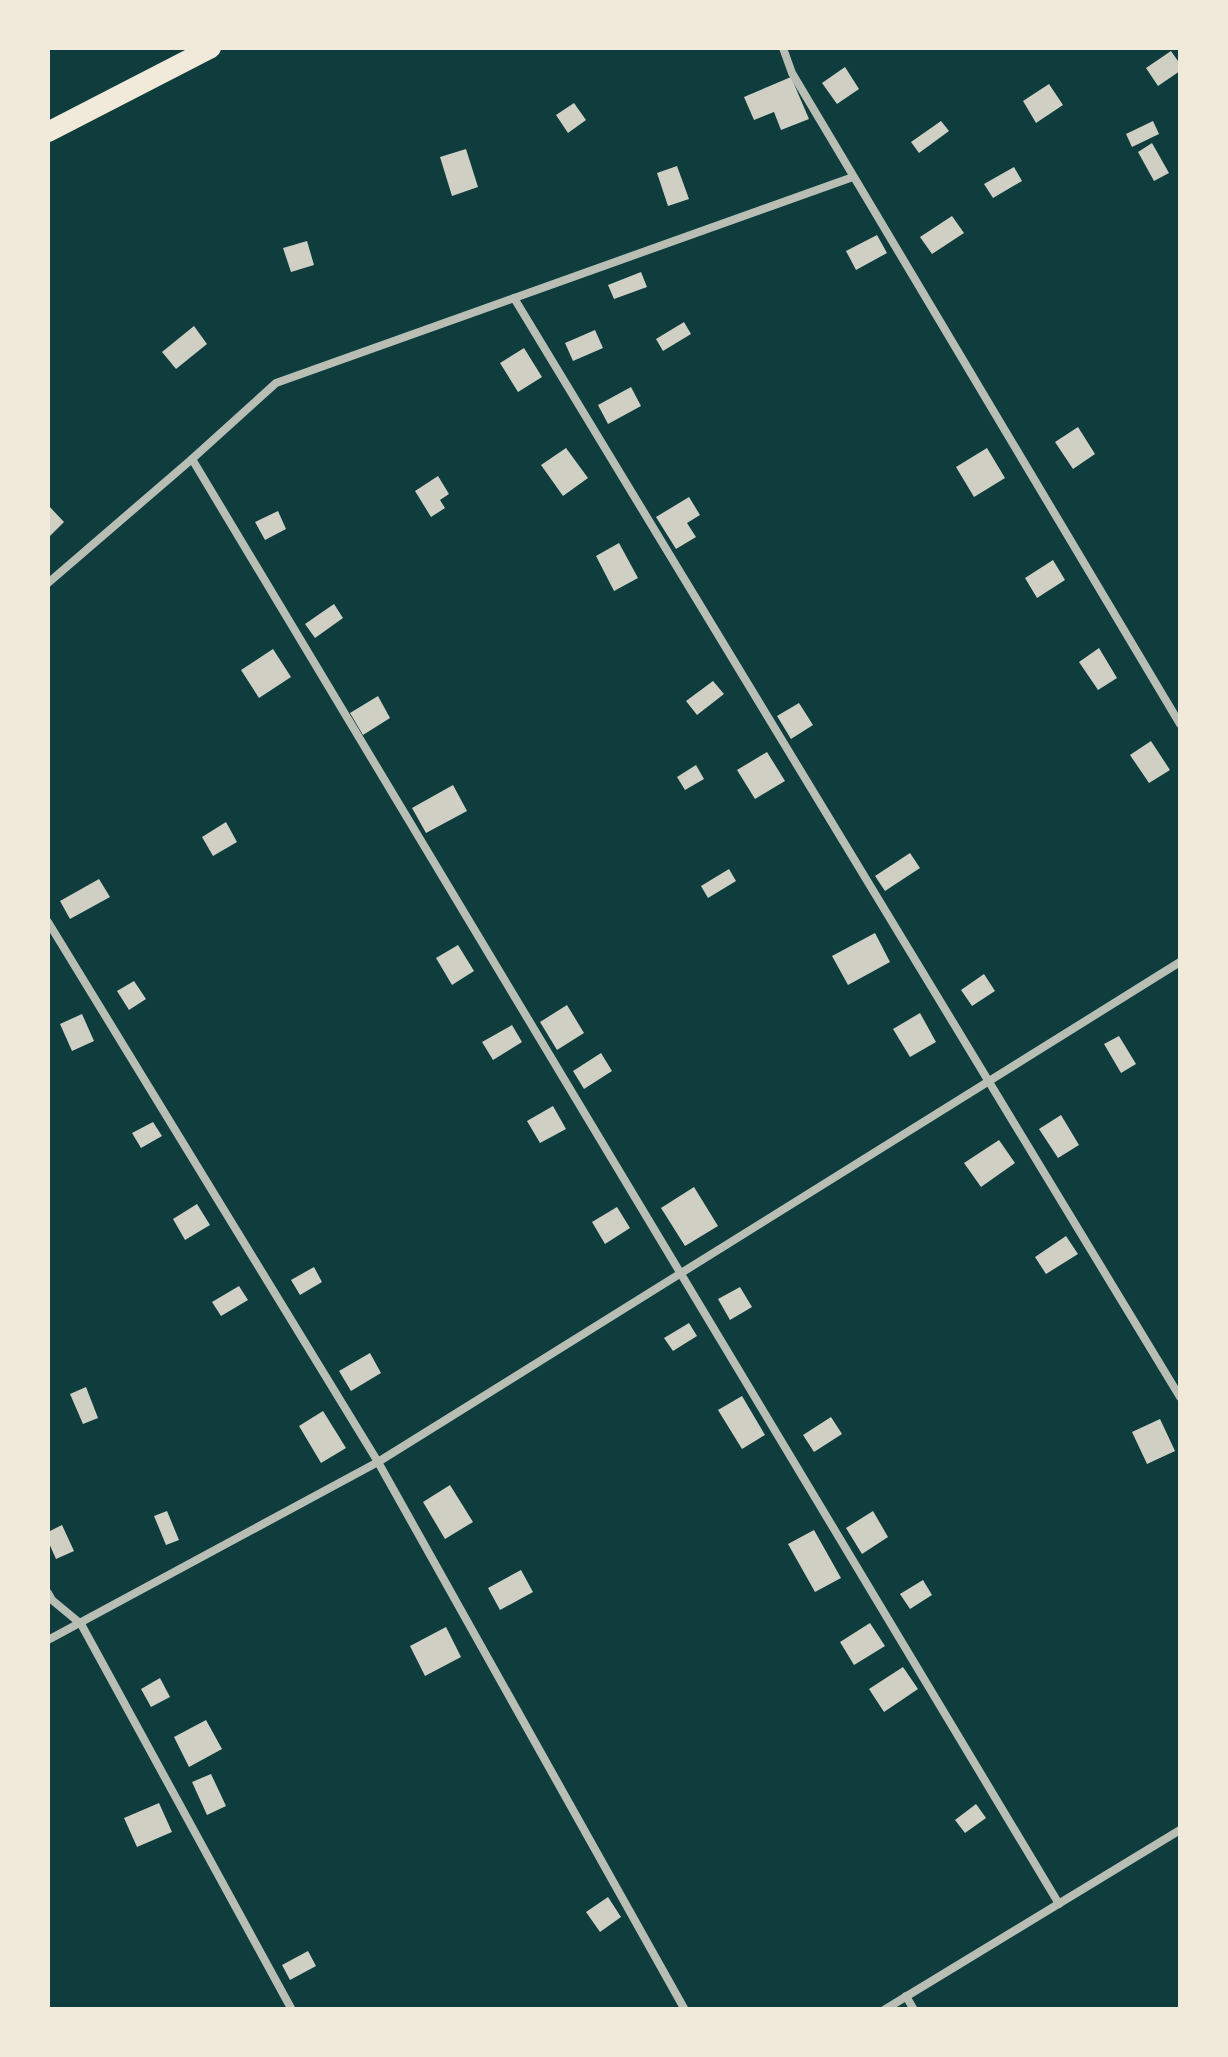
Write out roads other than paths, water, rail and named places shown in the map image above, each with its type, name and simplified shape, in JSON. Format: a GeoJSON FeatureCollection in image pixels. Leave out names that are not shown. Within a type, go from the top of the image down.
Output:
{"type":"FeatureCollection","features":[{"type":"Feature","properties":{"kind":"main road"},"geometry":{"type":"LineString","coordinates":[[48,132],[212,48]]}},
{"type":"Feature","properties":{"kind":"lane"},"geometry":{"type":"LineString","coordinates":[[784,48],[792,73],[1180,724]]}},
{"type":"Feature","properties":{"kind":"lane"},"geometry":{"type":"LineString","coordinates":[[48,584],[276,384],[853,176]]}},
{"type":"Feature","properties":{"kind":"lane"},"geometry":{"type":"LineString","coordinates":[[514,298],[1180,1397]]}},
{"type":"Feature","properties":{"kind":"lane"},"geometry":{"type":"LineString","coordinates":[[192,459],[1059,1904]]}},
{"type":"Feature","properties":{"kind":"lane"},"geometry":{"type":"LineString","coordinates":[[48,922],[378,1462],[684,2010]]}},
{"type":"Feature","properties":{"kind":"lane"},"geometry":{"type":"LineString","coordinates":[[48,1640],[378,1462],[1180,962]]}},
{"type":"Feature","properties":{"kind":"lane"},"geometry":{"type":"LineString","coordinates":[[48,1592],[81,1624],[292,2010]]}},
{"type":"Feature","properties":{"kind":"lane"},"geometry":{"type":"LineString","coordinates":[[884,2010],[1180,1830]]}},
{"type":"Feature","properties":{"kind":"lane"},"geometry":{"type":"LineString","coordinates":[[906,1996],[914,2010]]}}]}
